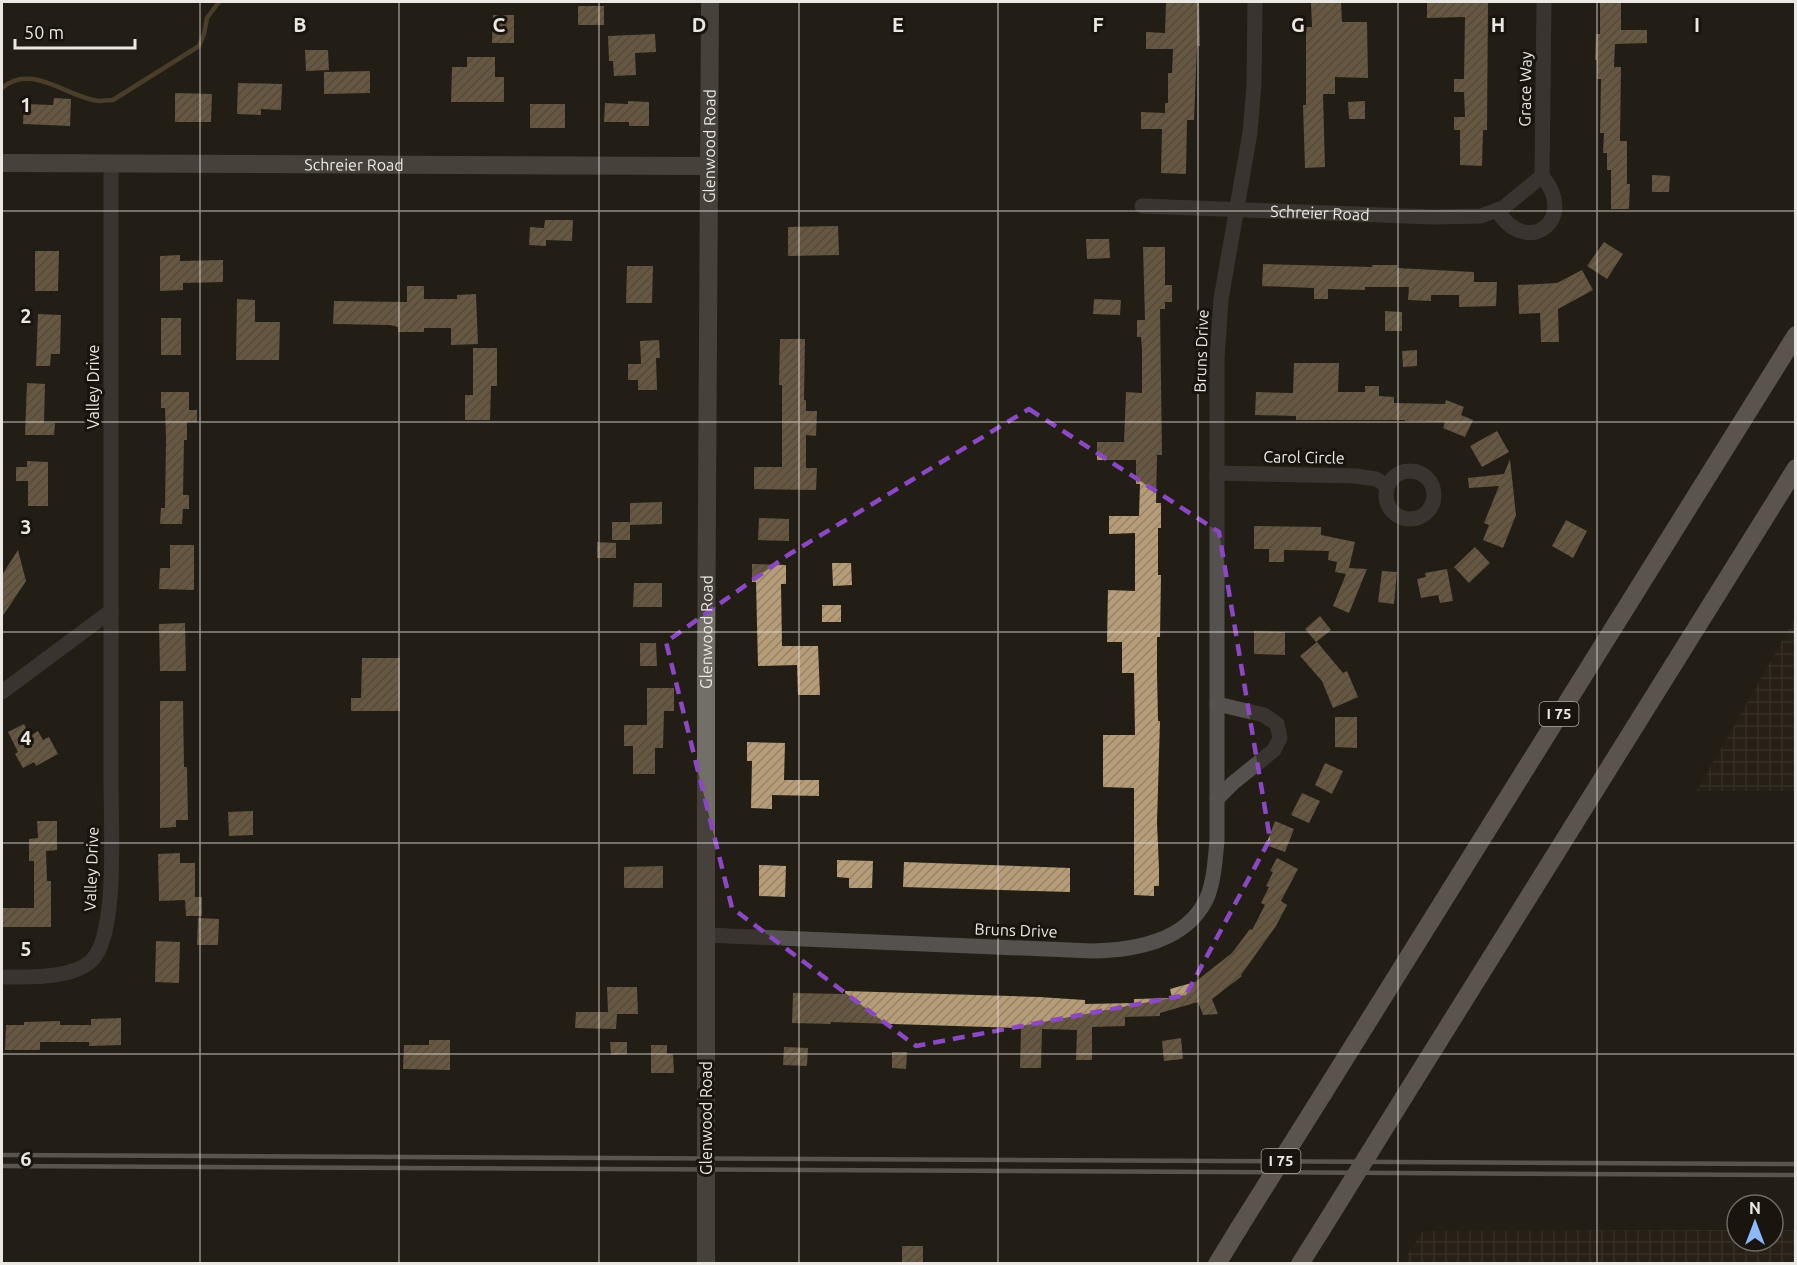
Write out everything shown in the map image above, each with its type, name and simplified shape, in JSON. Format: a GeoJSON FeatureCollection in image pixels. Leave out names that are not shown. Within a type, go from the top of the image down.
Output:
{"type":"FeatureCollection","features":[{"type":"Feature","properties":{"kind":"highway","name":"I 75"},"geometry":{"type":"LineString","coordinates":[[1217,1263],[1796,335]]}},
{"type":"Feature","properties":{"kind":"highway"},"geometry":{"type":"LineString","coordinates":[[1300,1263],[1796,468]]}},
{"type":"Feature","properties":{"kind":"street","name":"Glenwood Road"},"geometry":{"type":"LineString","coordinates":[[706,1263],[705,935],[710,2]]}},
{"type":"Feature","properties":{"kind":"street","name":"Bruns Drive"},"geometry":{"type":"LineString","coordinates":[[705,935],[1117,951],[1141,946],[1175,933],[1195,916],[1206,901],[1215,865],[1217,799],[1217,359],[1221,299],[1250,133],[1254,85],[1255,2]]}},
{"type":"Feature","properties":{"kind":"street","name":"Grace Way"},"geometry":{"type":"LineString","coordinates":[[1542,177],[1544,2]]}},
{"type":"Feature","properties":{"kind":"street","name":"Schreier Road"},"geometry":{"type":"LineString","coordinates":[[8,163],[708,166]]}},
{"type":"Feature","properties":{"kind":"street","name":"Valley Drive"},"geometry":{"type":"LineString","coordinates":[[2,977],[50,975],[74,970],[95,956],[104,936],[108,913],[111,864],[111,163]]}},
{"type":"Feature","properties":{"kind":"street","name":"Schreier Road"},"geometry":{"type":"LineString","coordinates":[[1142,207],[1433,217],[1481,216],[1503,208],[1542,177]]}},
{"type":"Feature","properties":{"kind":"street"},"geometry":{"type":"LineString","coordinates":[[1497,210],[1511,227],[1523,233],[1540,232],[1551,222],[1556,209],[1554,195],[1542,177]]}},
{"type":"Feature","properties":{"kind":"street","name":"Carol Circle"},"geometry":{"type":"LineString","coordinates":[[1217,473],[1356,476],[1376,479],[1387,486]]}},
{"type":"Feature","properties":{"kind":"street"},"geometry":{"type":"LineString","coordinates":[[2,692],[111,611]]}},
{"type":"Feature","properties":{"kind":"street"},"geometry":{"type":"LineString","coordinates":[[1217,704],[1264,715],[1276,724],[1280,738],[1274,750],[1217,799]]}},
{"type":"Feature","properties":{"kind":"highlighted area"},"geometry":{"type":"Polygon","coordinates":[[[1029,409],[1219,532],[1270,839],[1186,995],[916,1046],[732,908],[666,642],[788,555],[1029,409]]]}},
{"type":"Feature","properties":{"kind":"shaded area"},"geometry":{"type":"Polygon","coordinates":[[[1795,618],[1795,791],[1697,791],[1795,618]]]}},
{"type":"Feature","properties":{"kind":"shaded area"},"geometry":{"type":"Polygon","coordinates":[[[1725,1230],[1725,1253],[1785,1253],[1785,1230],[1795,1230],[1795,1263],[1402,1263],[1423,1231],[1725,1230]]]}},
{"type":"Feature","properties":{"kind":"building"},"geometry":{"type":"Polygon","coordinates":[[[1166,2],[1199,2],[1200,46],[1197,46],[1194,120],[1187,120],[1186,174],[1161,173],[1162,129],[1141,129],[1141,112],[1165,113],[1165,103],[1168,103],[1168,73],[1172,73],[1173,49],[1146,49],[1146,32],[1165,33],[1166,2]]]}},
{"type":"Feature","properties":{"kind":"building"},"geometry":{"type":"Polygon","coordinates":[[[1311,2],[1341,2],[1342,22],[1367,22],[1368,78],[1335,77],[1335,94],[1323,94],[1325,167],[1305,168],[1303,105],[1306,105],[1306,27],[1312,27],[1311,2]]]}},
{"type":"Feature","properties":{"kind":"building"},"geometry":{"type":"Polygon","coordinates":[[[1427,2],[1488,2],[1487,130],[1483,130],[1482,166],[1460,165],[1460,130],[1454,130],[1454,117],[1465,117],[1464,92],[1454,92],[1454,79],[1464,79],[1465,17],[1427,18],[1427,2]]]}},
{"type":"Feature","properties":{"kind":"building"},"geometry":{"type":"Polygon","coordinates":[[[1600,2],[1621,2],[1621,30],[1647,30],[1647,43],[1615,44],[1614,67],[1621,67],[1620,141],[1627,141],[1629,209],[1611,209],[1611,170],[1607,170],[1607,153],[1603,153],[1604,133],[1600,133],[1601,79],[1597,79],[1597,60],[1595,60],[1596,34],[1600,34],[1600,2]]]}},
{"type":"Feature","properties":{"kind":"building"},"geometry":{"type":"Polygon","coordinates":[[[578,6],[604,6],[604,25],[578,25],[578,6]]]}},
{"type":"Feature","properties":{"kind":"building"},"geometry":{"type":"Polygon","coordinates":[[[493,15],[514,15],[514,43],[492,43],[493,15]]]}},
{"type":"Feature","properties":{"kind":"building"},"geometry":{"type":"Polygon","coordinates":[[[655,34],[656,52],[635,53],[636,75],[614,76],[613,61],[609,61],[608,36],[655,34]]]}},
{"type":"Feature","properties":{"kind":"building"},"geometry":{"type":"Polygon","coordinates":[[[305,50],[328,50],[329,70],[306,71],[305,50]]]}},
{"type":"Feature","properties":{"kind":"building"},"geometry":{"type":"Polygon","coordinates":[[[467,57],[495,57],[495,77],[504,77],[504,102],[451,102],[452,67],[467,67],[467,57]]]}},
{"type":"Feature","properties":{"kind":"building"},"geometry":{"type":"Polygon","coordinates":[[[370,71],[370,93],[324,94],[324,72],[370,71]]]}},
{"type":"Feature","properties":{"kind":"building"},"geometry":{"type":"Polygon","coordinates":[[[238,83],[282,84],[281,110],[261,109],[261,115],[237,114],[238,83]]]}},
{"type":"Feature","properties":{"kind":"building"},"geometry":{"type":"Polygon","coordinates":[[[175,93],[212,94],[211,122],[175,122],[175,93]]]}},
{"type":"Feature","properties":{"kind":"building"},"geometry":{"type":"Polygon","coordinates":[[[54,98],[71,99],[70,126],[23,124],[24,104],[53,105],[54,98]]]}},
{"type":"Feature","properties":{"kind":"building"},"geometry":{"type":"Polygon","coordinates":[[[628,101],[649,102],[649,126],[629,126],[629,122],[604,122],[605,103],[628,104],[628,101]]]}},
{"type":"Feature","properties":{"kind":"building"},"geometry":{"type":"Polygon","coordinates":[[[1365,101],[1365,119],[1349,119],[1348,102],[1365,101]]]}},
{"type":"Feature","properties":{"kind":"building"},"geometry":{"type":"Polygon","coordinates":[[[530,104],[565,104],[565,128],[530,128],[530,104]]]}},
{"type":"Feature","properties":{"kind":"building"},"geometry":{"type":"Polygon","coordinates":[[[1652,175],[1670,176],[1669,192],[1652,192],[1652,175]]]}},
{"type":"Feature","properties":{"kind":"building"},"geometry":{"type":"Polygon","coordinates":[[[545,220],[573,220],[572,241],[546,240],[546,246],[529,245],[530,227],[544,228],[545,220]]]}},
{"type":"Feature","properties":{"kind":"building"},"geometry":{"type":"Polygon","coordinates":[[[838,226],[839,255],[788,256],[788,227],[838,226]]]}},
{"type":"Feature","properties":{"kind":"building"},"geometry":{"type":"Polygon","coordinates":[[[1086,239],[1109,239],[1110,258],[1087,259],[1086,239]]]}},
{"type":"Feature","properties":{"kind":"building"},"geometry":{"type":"Polygon","coordinates":[[[1604,242],[1623,254],[1607,279],[1587,266],[1604,242]]]}},
{"type":"Feature","properties":{"kind":"building"},"geometry":{"type":"Polygon","coordinates":[[[1143,247],[1165,247],[1165,285],[1172,285],[1172,302],[1165,302],[1165,309],[1160,309],[1162,455],[1157,455],[1156,503],[1161,503],[1161,528],[1158,528],[1158,575],[1161,575],[1160,637],[1157,637],[1158,721],[1160,721],[1157,822],[1159,886],[1154,886],[1154,896],[1134,895],[1134,788],[1103,787],[1103,735],[1135,735],[1134,673],[1122,673],[1122,642],[1107,642],[1108,590],[1135,591],[1135,533],[1109,534],[1109,516],[1139,516],[1140,484],[1136,484],[1136,460],[1097,460],[1097,442],[1124,442],[1126,392],[1142,393],[1142,349],[1141,337],[1137,337],[1137,320],[1145,320],[1143,247]]]}},
{"type":"Feature","properties":{"kind":"building"},"geometry":{"type":"Polygon","coordinates":[[[35,251],[59,251],[58,291],[35,291],[35,251]]]}},
{"type":"Feature","properties":{"kind":"building"},"geometry":{"type":"Polygon","coordinates":[[[180,255],[180,261],[223,260],[223,282],[183,283],[183,290],[160,291],[160,256],[180,255]]]}},
{"type":"Feature","properties":{"kind":"building"},"geometry":{"type":"Polygon","coordinates":[[[1263,264],[1372,267],[1372,265],[1397,265],[1397,268],[1474,272],[1474,282],[1497,282],[1496,306],[1459,307],[1459,295],[1431,295],[1431,301],[1408,300],[1409,287],[1365,287],[1365,290],[1328,289],[1328,299],[1314,299],[1314,288],[1262,286],[1263,264]]]}},
{"type":"Feature","properties":{"kind":"building"},"geometry":{"type":"Polygon","coordinates":[[[627,266],[653,266],[652,303],[626,303],[627,266]]]}},
{"type":"Feature","properties":{"kind":"building"},"geometry":{"type":"Polygon","coordinates":[[[1582,270],[1593,290],[1558,309],[1559,342],[1541,342],[1540,313],[1519,314],[1518,285],[1557,283],[1582,270]]]}},
{"type":"Feature","properties":{"kind":"building"},"geometry":{"type":"Polygon","coordinates":[[[407,286],[424,286],[424,299],[457,299],[457,295],[476,294],[478,344],[451,345],[451,328],[424,328],[424,332],[398,332],[398,327],[390,325],[333,324],[334,301],[407,302],[407,286]]]}},
{"type":"Feature","properties":{"kind":"building"},"geometry":{"type":"Polygon","coordinates":[[[237,299],[255,300],[255,322],[280,322],[279,360],[236,360],[237,299]]]}},
{"type":"Feature","properties":{"kind":"building"},"geometry":{"type":"Polygon","coordinates":[[[1094,299],[1121,300],[1120,315],[1093,314],[1094,299]]]}},
{"type":"Feature","properties":{"kind":"building"},"geometry":{"type":"Polygon","coordinates":[[[1385,311],[1402,312],[1402,331],[1385,331],[1385,311]]]}},
{"type":"Feature","properties":{"kind":"building"},"geometry":{"type":"Polygon","coordinates":[[[38,314],[61,315],[60,354],[51,354],[50,366],[36,366],[38,314]]]}},
{"type":"Feature","properties":{"kind":"building"},"geometry":{"type":"Polygon","coordinates":[[[161,318],[181,318],[181,355],[161,355],[161,318]]]}},
{"type":"Feature","properties":{"kind":"building"},"geometry":{"type":"Polygon","coordinates":[[[780,339],[805,339],[804,400],[806,400],[806,411],[817,411],[816,436],[806,435],[806,468],[817,468],[816,490],[754,489],[754,467],[782,467],[780,339]]]}},
{"type":"Feature","properties":{"kind":"building"},"geometry":{"type":"Polygon","coordinates":[[[659,340],[660,358],[656,358],[657,390],[638,390],[638,380],[628,380],[628,364],[641,364],[640,341],[659,340]]]}},
{"type":"Feature","properties":{"kind":"building"},"geometry":{"type":"Polygon","coordinates":[[[473,348],[497,348],[497,386],[491,386],[490,420],[465,420],[465,395],[473,395],[473,348]]]}},
{"type":"Feature","properties":{"kind":"building"},"geometry":{"type":"Polygon","coordinates":[[[1417,350],[1417,366],[1403,367],[1402,351],[1417,350]]]}},
{"type":"Feature","properties":{"kind":"building"},"geometry":{"type":"Polygon","coordinates":[[[1294,363],[1339,363],[1338,392],[1365,392],[1365,386],[1379,386],[1379,396],[1394,397],[1394,403],[1445,404],[1446,400],[1464,407],[1461,415],[1473,420],[1465,437],[1443,428],[1445,422],[1296,420],[1296,416],[1255,415],[1256,392],[1293,393],[1294,363]]]}},
{"type":"Feature","properties":{"kind":"building"},"geometry":{"type":"Polygon","coordinates":[[[27,383],[45,384],[44,423],[55,423],[54,435],[25,435],[27,383]]]}},
{"type":"Feature","properties":{"kind":"building"},"geometry":{"type":"Polygon","coordinates":[[[161,392],[189,392],[189,410],[197,410],[197,422],[187,422],[187,440],[184,440],[183,495],[189,495],[189,509],[183,509],[182,524],[160,524],[161,508],[165,508],[166,439],[165,408],[161,408],[161,392]]]}},
{"type":"Feature","properties":{"kind":"building"},"geometry":{"type":"Polygon","coordinates":[[[1497,431],[1509,452],[1482,467],[1470,446],[1497,431]]]}},
{"type":"Feature","properties":{"kind":"building"},"geometry":{"type":"Polygon","coordinates":[[[1510,459],[1516,515],[1503,548],[1483,540],[1489,525],[1484,523],[1499,486],[1469,488],[1468,478],[1504,474],[1510,459]]]}},
{"type":"Feature","properties":{"kind":"building"},"geometry":{"type":"Polygon","coordinates":[[[27,461],[48,462],[48,506],[28,506],[28,481],[16,481],[16,467],[27,467],[27,461]]]}},
{"type":"Feature","properties":{"kind":"building"},"geometry":{"type":"Polygon","coordinates":[[[662,502],[662,524],[630,525],[630,503],[662,502]]]}},
{"type":"Feature","properties":{"kind":"building"},"geometry":{"type":"Polygon","coordinates":[[[759,518],[789,519],[789,541],[758,540],[759,518]]]}},
{"type":"Feature","properties":{"kind":"building"},"geometry":{"type":"Polygon","coordinates":[[[1566,520],[1587,531],[1573,558],[1552,546],[1566,520]]]}},
{"type":"Feature","properties":{"kind":"building"},"geometry":{"type":"Polygon","coordinates":[[[612,522],[630,522],[630,540],[612,540],[612,522]]]}},
{"type":"Feature","properties":{"kind":"building"},"geometry":{"type":"Polygon","coordinates":[[[1254,526],[1321,527],[1321,535],[1355,542],[1349,568],[1367,569],[1349,613],[1333,606],[1346,574],[1335,572],[1337,562],[1328,560],[1329,551],[1284,550],[1284,562],[1269,562],[1269,549],[1254,549],[1254,526]]]}},
{"type":"Feature","properties":{"kind":"building"},"geometry":{"type":"Polygon","coordinates":[[[597,542],[616,543],[616,558],[597,558],[597,542]]]}},
{"type":"Feature","properties":{"kind":"building"},"geometry":{"type":"Polygon","coordinates":[[[170,545],[194,545],[194,590],[159,589],[160,568],[170,568],[170,545]]]}},
{"type":"Feature","properties":{"kind":"building"},"geometry":{"type":"Polygon","coordinates":[[[1475,547],[1490,563],[1469,583],[1454,567],[1475,547]]]}},
{"type":"Feature","properties":{"kind":"building"},"geometry":{"type":"Polygon","coordinates":[[[18,550],[26,581],[2,617],[2,575],[18,550]]]}},
{"type":"Feature","properties":{"kind":"building"},"geometry":{"type":"Polygon","coordinates":[[[832,563],[851,563],[852,585],[833,586],[832,563]]]}},
{"type":"Feature","properties":{"kind":"building"},"geometry":{"type":"Polygon","coordinates":[[[752,564],[786,565],[786,584],[781,584],[782,646],[818,646],[820,695],[798,695],[797,665],[758,666],[756,582],[752,582],[752,564]]]}},
{"type":"Feature","properties":{"kind":"building"},"geometry":{"type":"Polygon","coordinates":[[[1447,569],[1453,601],[1440,603],[1438,595],[1421,598],[1417,579],[1426,577],[1425,573],[1447,569]]]}},
{"type":"Feature","properties":{"kind":"building"},"geometry":{"type":"Polygon","coordinates":[[[1382,571],[1397,572],[1394,604],[1378,602],[1382,571]]]}},
{"type":"Feature","properties":{"kind":"building"},"geometry":{"type":"Polygon","coordinates":[[[634,583],[662,583],[662,607],[633,607],[634,583]]]}},
{"type":"Feature","properties":{"kind":"building"},"geometry":{"type":"Polygon","coordinates":[[[822,605],[841,605],[841,622],[822,622],[822,605]]]}},
{"type":"Feature","properties":{"kind":"building"},"geometry":{"type":"Polygon","coordinates":[[[1320,616],[1331,630],[1316,642],[1305,629],[1320,616]]]}},
{"type":"Feature","properties":{"kind":"building"},"geometry":{"type":"Polygon","coordinates":[[[185,623],[186,671],[160,671],[159,624],[185,623]]]}},
{"type":"Feature","properties":{"kind":"building"},"geometry":{"type":"Polygon","coordinates":[[[1254,631],[1285,632],[1285,655],[1254,654],[1254,631]]]}},
{"type":"Feature","properties":{"kind":"building"},"geometry":{"type":"Polygon","coordinates":[[[1317,642],[1343,673],[1347,671],[1358,697],[1333,708],[1322,681],[1300,656],[1317,642]]]}},
{"type":"Feature","properties":{"kind":"building"},"geometry":{"type":"Polygon","coordinates":[[[640,643],[656,643],[657,666],[640,666],[640,643]]]}},
{"type":"Feature","properties":{"kind":"building"},"geometry":{"type":"Polygon","coordinates":[[[362,658],[400,658],[400,711],[351,711],[351,698],[361,698],[362,658]]]}},
{"type":"Feature","properties":{"kind":"building"},"geometry":{"type":"Polygon","coordinates":[[[647,688],[674,688],[674,711],[664,711],[663,748],[655,748],[655,774],[633,774],[633,746],[624,746],[624,725],[647,725],[647,688]]]}},
{"type":"Feature","properties":{"kind":"building"},"geometry":{"type":"Polygon","coordinates":[[[160,701],[183,701],[188,820],[176,820],[176,827],[160,828],[160,701]]]}},
{"type":"Feature","properties":{"kind":"building"},"geometry":{"type":"Polygon","coordinates":[[[1335,717],[1357,717],[1357,748],[1335,747],[1335,717]]]}},
{"type":"Feature","properties":{"kind":"building"},"geometry":{"type":"Polygon","coordinates":[[[24,724],[30,736],[38,731],[43,740],[49,737],[58,754],[36,766],[34,762],[23,768],[15,754],[18,752],[8,732],[24,724]]]}},
{"type":"Feature","properties":{"kind":"building"},"geometry":{"type":"Polygon","coordinates":[[[747,742],[785,743],[784,780],[819,780],[819,796],[772,795],[772,809],[751,808],[752,761],[747,761],[747,742]]]}},
{"type":"Feature","properties":{"kind":"building"},"geometry":{"type":"Polygon","coordinates":[[[1325,763],[1343,771],[1332,794],[1315,785],[1325,763]]]}},
{"type":"Feature","properties":{"kind":"building"},"geometry":{"type":"Polygon","coordinates":[[[1302,793],[1320,801],[1309,823],[1291,815],[1302,793]]]}},
{"type":"Feature","properties":{"kind":"building"},"geometry":{"type":"Polygon","coordinates":[[[253,811],[253,835],[229,836],[228,812],[253,811]]]}},
{"type":"Feature","properties":{"kind":"building"},"geometry":{"type":"Polygon","coordinates":[[[37,821],[57,821],[57,850],[46,851],[47,881],[51,881],[51,927],[2,927],[2,908],[34,908],[34,861],[29,861],[29,839],[38,838],[37,821]]]}},
{"type":"Feature","properties":{"kind":"building"},"geometry":{"type":"Polygon","coordinates":[[[1275,821],[1294,829],[1285,852],[1266,845],[1275,821]]]}},
{"type":"Feature","properties":{"kind":"building"},"geometry":{"type":"Polygon","coordinates":[[[180,853],[180,863],[195,863],[195,897],[202,897],[202,916],[186,916],[185,900],[159,901],[158,854],[180,853]]]}},
{"type":"Feature","properties":{"kind":"building"},"geometry":{"type":"Polygon","coordinates":[[[1277,858],[1298,869],[1281,901],[1287,905],[1276,926],[1242,976],[1212,999],[1218,1014],[1203,1015],[1198,1002],[1160,1013],[1160,1016],[1125,1017],[1125,1026],[1092,1027],[1092,1060],[1076,1060],[1077,1030],[1042,1029],[1041,1068],[1020,1068],[1021,1028],[831,1022],[831,1024],[792,1023],[793,993],[845,994],[845,991],[1039,997],[1085,1000],[1085,1004],[1134,1003],[1134,999],[1172,998],[1170,989],[1195,982],[1232,953],[1250,929],[1252,930],[1265,905],[1261,903],[1269,887],[1266,886],[1273,872],[1270,871],[1277,858]]]}},
{"type":"Feature","properties":{"kind":"building"},"geometry":{"type":"Polygon","coordinates":[[[837,860],[873,861],[872,888],[849,888],[849,878],[837,877],[837,860]]]}},
{"type":"Feature","properties":{"kind":"building"},"geometry":{"type":"Polygon","coordinates":[[[904,862],[1070,868],[1070,892],[903,887],[904,862]]]}},
{"type":"Feature","properties":{"kind":"building"},"geometry":{"type":"Polygon","coordinates":[[[759,865],[786,866],[785,897],[759,896],[759,865]]]}},
{"type":"Feature","properties":{"kind":"building"},"geometry":{"type":"Polygon","coordinates":[[[663,866],[663,888],[624,888],[624,867],[663,866]]]}},
{"type":"Feature","properties":{"kind":"building"},"geometry":{"type":"Polygon","coordinates":[[[198,918],[219,919],[218,945],[197,945],[198,918]]]}},
{"type":"Feature","properties":{"kind":"building"},"geometry":{"type":"Polygon","coordinates":[[[156,941],[180,942],[179,983],[155,982],[156,941]]]}},
{"type":"Feature","properties":{"kind":"building"},"geometry":{"type":"Polygon","coordinates":[[[607,987],[637,987],[638,1014],[617,1014],[616,1029],[575,1028],[576,1012],[608,1012],[607,987]]]}},
{"type":"Feature","properties":{"kind":"building"},"geometry":{"type":"Polygon","coordinates":[[[121,1018],[121,1045],[89,1046],[89,1042],[40,1042],[40,1050],[5,1050],[6,1025],[60,1021],[60,1025],[91,1025],[91,1019],[121,1018]]]}},
{"type":"Feature","properties":{"kind":"building"},"geometry":{"type":"Polygon","coordinates":[[[1181,1038],[1183,1059],[1164,1061],[1162,1041],[1181,1038]]]}},
{"type":"Feature","properties":{"kind":"building"},"geometry":{"type":"Polygon","coordinates":[[[429,1040],[450,1040],[450,1070],[403,1069],[404,1045],[429,1045],[429,1040]]]}},
{"type":"Feature","properties":{"kind":"building"},"geometry":{"type":"Polygon","coordinates":[[[610,1042],[627,1042],[627,1054],[611,1055],[610,1042]]]}},
{"type":"Feature","properties":{"kind":"building"},"geometry":{"type":"Polygon","coordinates":[[[651,1045],[667,1045],[667,1054],[673,1054],[674,1073],[651,1073],[651,1045]]]}},
{"type":"Feature","properties":{"kind":"building"},"geometry":{"type":"Polygon","coordinates":[[[784,1047],[808,1048],[807,1066],[783,1065],[784,1047]]]}},
{"type":"Feature","properties":{"kind":"building"},"geometry":{"type":"Polygon","coordinates":[[[892,1052],[907,1052],[906,1069],[892,1068],[892,1052]]]}},
{"type":"Feature","properties":{"kind":"building"},"geometry":{"type":"Polygon","coordinates":[[[902,1246],[923,1246],[923,1263],[902,1263],[902,1246]]]}},
{"type":"Feature","properties":{"kind":"waterway"},"geometry":{"type":"LineString","coordinates":[[2,88],[13,81],[37,80],[87,99],[113,100],[199,46],[207,18],[219,2]]}},
{"type":"Feature","properties":{"kind":"railway"},"geometry":{"type":"LineString","coordinates":[[2,1155],[1796,1164]]}},
{"type":"Feature","properties":{"kind":"railway"},"geometry":{"type":"LineString","coordinates":[[2,1166],[1796,1175]]}}]}
